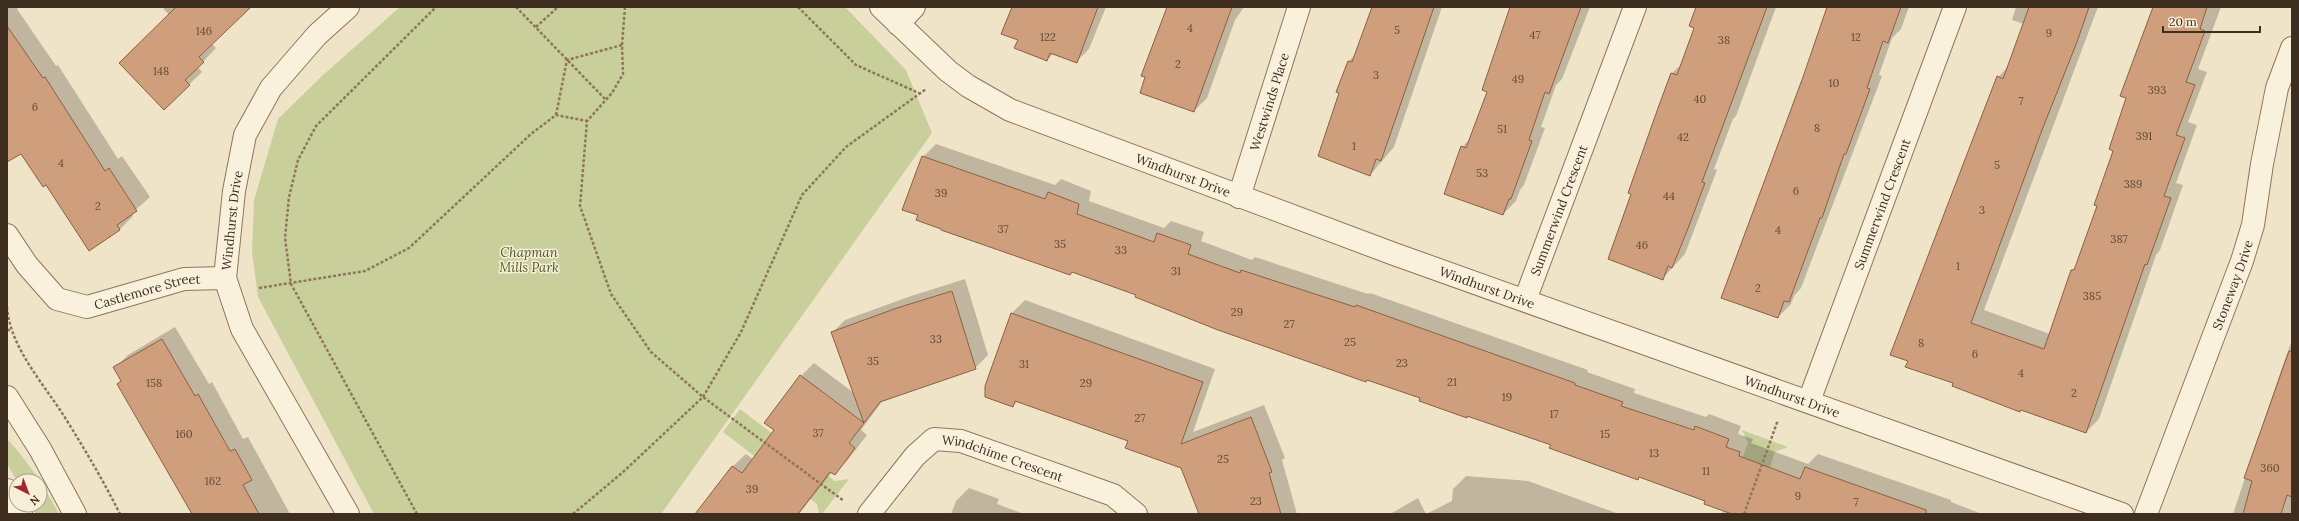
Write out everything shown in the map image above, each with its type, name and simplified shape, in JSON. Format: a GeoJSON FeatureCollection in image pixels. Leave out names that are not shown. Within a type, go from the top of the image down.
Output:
{"type":"FeatureCollection","features":[{"type":"Feature","properties":{"kind":"street","name":"Windhurst Drive"},"geometry":{"type":"LineString","coordinates":[[348,7],[317,35],[271,88],[245,135],[234,191],[225,278],[242,329],[348,514]]}},
{"type":"Feature","properties":{"kind":"street","name":"Windhurst Drive"},"geometry":{"type":"LineString","coordinates":[[881,7],[948,72],[968,86],[1010,110],[1238,197],[2122,514]]}},
{"type":"Feature","properties":{"kind":"street"},"geometry":{"type":"LineString","coordinates":[[898,24],[914,7]]}},
{"type":"Feature","properties":{"kind":"street","name":"Westwinds Place"},"geometry":{"type":"LineString","coordinates":[[1238,197],[1299,7]]}},
{"type":"Feature","properties":{"kind":"street","name":"Summerwind Crescent"},"geometry":{"type":"LineString","coordinates":[[1526,300],[1635,7]]}},
{"type":"Feature","properties":{"kind":"street","name":"Summerwind Crescent"},"geometry":{"type":"LineString","coordinates":[[1809,401],[1955,7]]}},
{"type":"Feature","properties":{"kind":"street","name":"Stoneway Drive"},"geometry":{"type":"LineString","coordinates":[[2146,514],[2242,261],[2253,225],[2262,164],[2277,88],[2292,48]]}},
{"type":"Feature","properties":{"kind":"street","name":"Castlemore Street"},"geometry":{"type":"LineString","coordinates":[[7,235],[27,265],[57,299],[87,307],[184,279],[225,278]]}},
{"type":"Feature","properties":{"kind":"street"},"geometry":{"type":"LineString","coordinates":[[7,397],[40,449],[75,514]]}},
{"type":"Feature","properties":{"kind":"street","name":"Windchime Crescent"},"geometry":{"type":"LineString","coordinates":[[869,514],[916,456],[934,439],[961,441],[1113,495],[1136,514]]}},
{"type":"Feature","properties":{"kind":"street"},"geometry":{"type":"LineString","coordinates":[[7,490],[21,514]]}},
{"type":"Feature","properties":{"kind":"path"},"geometry":{"type":"LineString","coordinates":[[417,514],[291,284],[285,238],[289,197],[298,160],[316,126],[436,7]]}},
{"type":"Feature","properties":{"kind":"path"},"geometry":{"type":"LineString","coordinates":[[516,7],[606,100]]}},
{"type":"Feature","properties":{"kind":"path"},"geometry":{"type":"LineString","coordinates":[[536,27],[558,7]]}},
{"type":"Feature","properties":{"kind":"path"},"geometry":{"type":"LineString","coordinates":[[625,7],[622,45],[623,74],[606,100],[587,121],[580,206],[611,294],[650,352],[703,397],[850,505]]}},
{"type":"Feature","properties":{"kind":"path"},"geometry":{"type":"LineString","coordinates":[[798,7],[856,65],[920,93]]}},
{"type":"Feature","properties":{"kind":"path"},"geometry":{"type":"LineString","coordinates":[[567,60],[622,45]]}},
{"type":"Feature","properties":{"kind":"path"},"geometry":{"type":"LineString","coordinates":[[231,299],[255,289],[365,271],[409,248],[531,134],[556,115],[567,60]]}},
{"type":"Feature","properties":{"kind":"path"},"geometry":{"type":"LineString","coordinates":[[573,514],[622,473],[703,397],[741,332],[802,195],[846,148],[948,72]]}},
{"type":"Feature","properties":{"kind":"path"},"geometry":{"type":"LineString","coordinates":[[556,115],[587,121]]}},
{"type":"Feature","properties":{"kind":"path"},"geometry":{"type":"LineString","coordinates":[[7,307],[12,330],[24,354],[106,485],[120,514]]}},
{"type":"Feature","properties":{"kind":"path"},"geometry":{"type":"LineString","coordinates":[[7,330],[12,330]]}},
{"type":"Feature","properties":{"kind":"path"},"geometry":{"type":"LineString","coordinates":[[1744,514],[1788,394]]}},
{"type":"Feature","properties":{"kind":"green space","name":"Chapman Mills Park"},"geometry":{"type":"Polygon","coordinates":[[[400,7],[845,7],[906,70],[932,133],[661,514],[374,514],[258,297],[252,252],[254,200],[278,119],[323,75],[400,7]]]}},
{"type":"Feature","properties":{"kind":"green space"},"geometry":{"type":"Polygon","coordinates":[[[740,409],[835,481],[849,479],[822,514],[819,514],[817,504],[723,432],[740,409]]]}},
{"type":"Feature","properties":{"kind":"green space"},"geometry":{"type":"Polygon","coordinates":[[[1742,430],[1788,447],[1775,452],[1754,514],[1722,514],[1748,443],[1742,430]]]}},
{"type":"Feature","properties":{"kind":"green space"},"geometry":{"type":"Polygon","coordinates":[[[7,439],[34,473],[12,473],[7,464],[7,439]]]}},
{"type":"Feature","properties":{"kind":"green space"},"geometry":{"type":"Polygon","coordinates":[[[48,494],[59,514],[36,514],[48,513],[48,494]]]}},
{"type":"Feature","properties":{"kind":"building"},"geometry":{"type":"Polygon","coordinates":[[[176,7],[251,7],[199,57],[204,62],[185,80],[190,85],[164,110],[119,63],[176,7]]]}},
{"type":"Feature","properties":{"kind":"building"},"geometry":{"type":"Polygon","coordinates":[[[1012,7],[1098,7],[1077,63],[1050,53],[1047,61],[1014,48],[1018,40],[1001,34],[1012,7]]]}},
{"type":"Feature","properties":{"kind":"building"},"geometry":{"type":"Polygon","coordinates":[[[1167,7],[1232,7],[1194,112],[1140,93],[1145,77],[1141,76],[1167,7]]]}},
{"type":"Feature","properties":{"kind":"building"},"geometry":{"type":"Polygon","coordinates":[[[1372,7],[1434,7],[1381,161],[1376,159],[1370,176],[1318,156],[1339,93],[1336,92],[1348,61],[1352,62],[1372,7]]]}},
{"type":"Feature","properties":{"kind":"building"},"geometry":{"type":"Polygon","coordinates":[[[1510,7],[1581,7],[1549,94],[1545,92],[1529,140],[1532,141],[1511,199],[1509,199],[1503,215],[1444,194],[1461,146],[1466,148],[1487,92],[1482,90],[1510,7]]]}},
{"type":"Feature","properties":{"kind":"building"},"geometry":{"type":"Polygon","coordinates":[[[1696,7],[1767,7],[1702,182],[1705,183],[1687,231],[1672,268],[1668,266],[1663,280],[1608,259],[1631,194],[1628,193],[1671,73],[1677,75],[1694,28],[1689,26],[1696,7]]]}},
{"type":"Feature","properties":{"kind":"building"},"geometry":{"type":"Polygon","coordinates":[[[1827,7],[1901,7],[1888,43],[1883,41],[1867,88],[1870,89],[1789,302],[1784,301],[1778,318],[1721,298],[1803,77],[1827,7]]]}},
{"type":"Feature","properties":{"kind":"building"},"geometry":{"type":"Polygon","coordinates":[[[2029,7],[2089,7],[1971,323],[2044,349],[2071,270],[2074,270],[2097,206],[2094,205],[2113,151],[2109,149],[2126,98],[2120,96],[2153,7],[2207,7],[2200,29],[2205,31],[2186,82],[2195,85],[2176,135],[2185,138],[2164,196],[2171,198],[2147,265],[2145,264],[2086,433],[2021,410],[2020,412],[1952,386],[1953,383],[1905,367],[1908,361],[1890,355],[1997,76],[2003,79],[2029,7]]]}},
{"type":"Feature","properties":{"kind":"building"},"geometry":{"type":"Polygon","coordinates":[[[7,26],[43,78],[45,77],[105,171],[109,168],[137,211],[117,225],[120,230],[89,251],[46,185],[43,187],[21,154],[7,162],[7,26]]]}},
{"type":"Feature","properties":{"kind":"building"},"geometry":{"type":"Polygon","coordinates":[[[922,156],[1045,199],[1048,192],[1079,204],[1077,214],[1154,242],[1157,233],[1191,245],[1188,254],[1240,273],[1241,270],[1355,307],[1356,305],[1575,383],[1575,385],[1623,402],[1621,406],[1694,430],[1695,426],[1729,439],[1726,447],[1740,452],[1739,456],[1800,479],[1805,467],[1926,510],[1926,514],[1732,514],[1704,504],[1705,501],[1639,477],[1638,480],[1549,448],[1551,445],[1419,401],[1420,398],[1367,380],[1366,382],[1218,330],[1135,297],[1136,295],[1072,272],[1070,275],[916,220],[918,215],[902,210],[922,156]]]}},
{"type":"Feature","properties":{"kind":"building"},"geometry":{"type":"Polygon","coordinates":[[[952,291],[976,369],[880,402],[864,423],[831,332],[897,308],[952,291]]]}},
{"type":"Feature","properties":{"kind":"building"},"geometry":{"type":"Polygon","coordinates":[[[1011,313],[1203,382],[1181,444],[1251,417],[1272,472],[1269,473],[1281,514],[1199,514],[1181,468],[1125,448],[1128,441],[1015,401],[1013,407],[985,397],[985,386],[1011,313]]]}},
{"type":"Feature","properties":{"kind":"building"},"geometry":{"type":"Polygon","coordinates":[[[162,339],[195,396],[198,394],[230,451],[235,449],[252,480],[243,485],[259,514],[192,514],[117,384],[121,381],[113,367],[162,339]]]}},
{"type":"Feature","properties":{"kind":"building"},"geometry":{"type":"Polygon","coordinates":[[[2289,351],[2292,351],[2292,497],[2287,495],[2281,514],[2243,514],[2252,481],[2244,478],[2289,351]]]}},
{"type":"Feature","properties":{"kind":"building"},"geometry":{"type":"Polygon","coordinates":[[[800,375],[864,423],[849,443],[855,448],[835,475],[830,472],[798,514],[695,514],[732,466],[742,473],[774,430],[764,423],[800,375]]]}}]}
